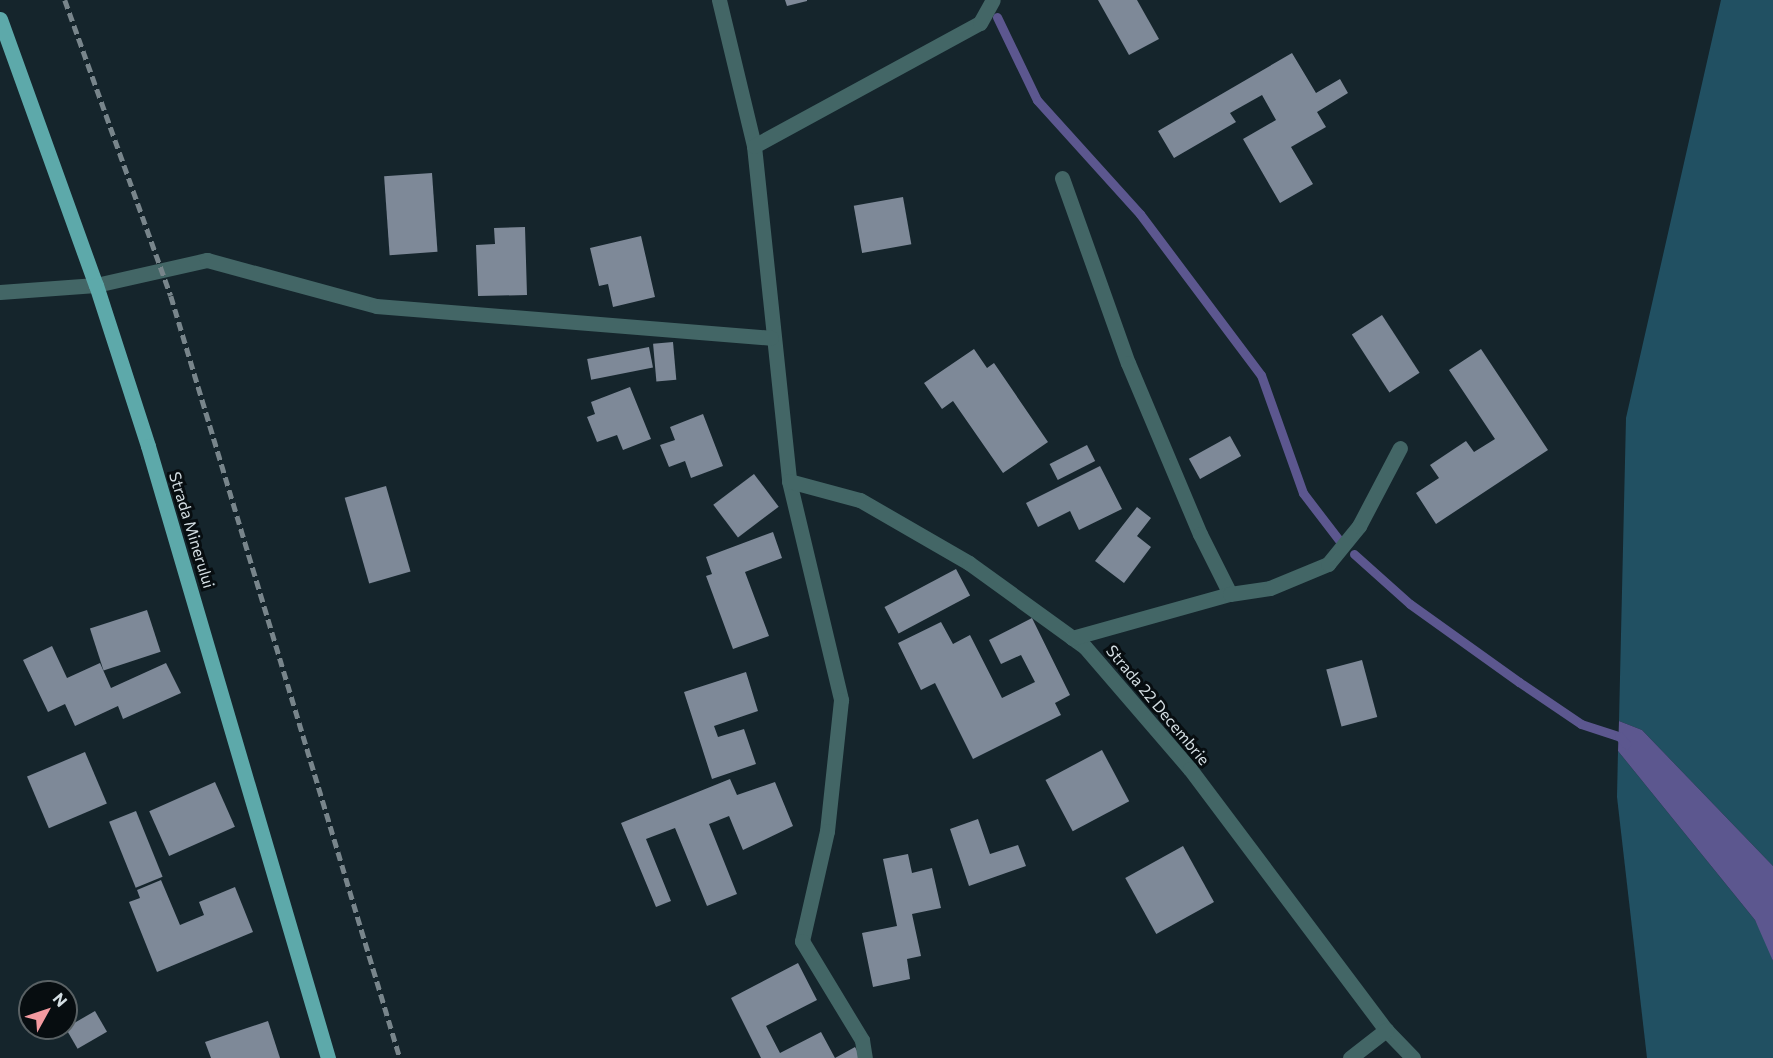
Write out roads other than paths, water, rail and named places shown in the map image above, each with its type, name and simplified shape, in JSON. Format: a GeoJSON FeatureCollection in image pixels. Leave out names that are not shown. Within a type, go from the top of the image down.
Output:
{"type":"FeatureCollection","features":[{"type":"Feature","properties":{"kind":"main road","name":"Strada Minerului"},"geometry":{"type":"LineString","coordinates":[[0,19],[96,285],[205,637],[328,1058]]}},
{"type":"Feature","properties":{"kind":"street"},"geometry":{"type":"LineString","coordinates":[[719,0],[754,146],[771,338],[789,481],[841,700],[827,831],[802,941],[861,1040],[865,1058]]}},
{"type":"Feature","properties":{"kind":"street"},"geometry":{"type":"LineString","coordinates":[[754,146],[980,23],[993,0]]}},
{"type":"Feature","properties":{"kind":"street"},"geometry":{"type":"LineString","coordinates":[[1062,178],[1128,363],[1200,534],[1230,594]]}},
{"type":"Feature","properties":{"kind":"street"},"geometry":{"type":"LineString","coordinates":[[0,292],[96,285],[207,260],[376,306],[771,338]]}},
{"type":"Feature","properties":{"kind":"street"},"geometry":{"type":"LineString","coordinates":[[1072,638],[1230,594],[1270,588],[1328,564],[1359,526],[1400,448]]}},
{"type":"Feature","properties":{"kind":"street","name":"Strada 22 Decembrie"},"geometry":{"type":"LineString","coordinates":[[789,481],[860,500],[969,563],[1085,647],[1190,770],[1386,1030],[1413,1058]]}},
{"type":"Feature","properties":{"kind":"street"},"geometry":{"type":"LineString","coordinates":[[1350,1058],[1386,1030]]}},
{"type":"Feature","properties":{"kind":"waterway"},"geometry":{"type":"LineString","coordinates":[[997,17],[1037,100],[1140,214],[1261,375],[1303,493],[1342,544]]}},
{"type":"Feature","properties":{"kind":"waterway"},"geometry":{"type":"LineString","coordinates":[[1354,554],[1410,604],[1519,682],[1581,724],[1619,736],[1626,744]]}},
{"type":"Feature","properties":{"kind":"railway"},"geometry":{"type":"LineString","coordinates":[[65,0],[171,296],[400,1058]]}}]}
